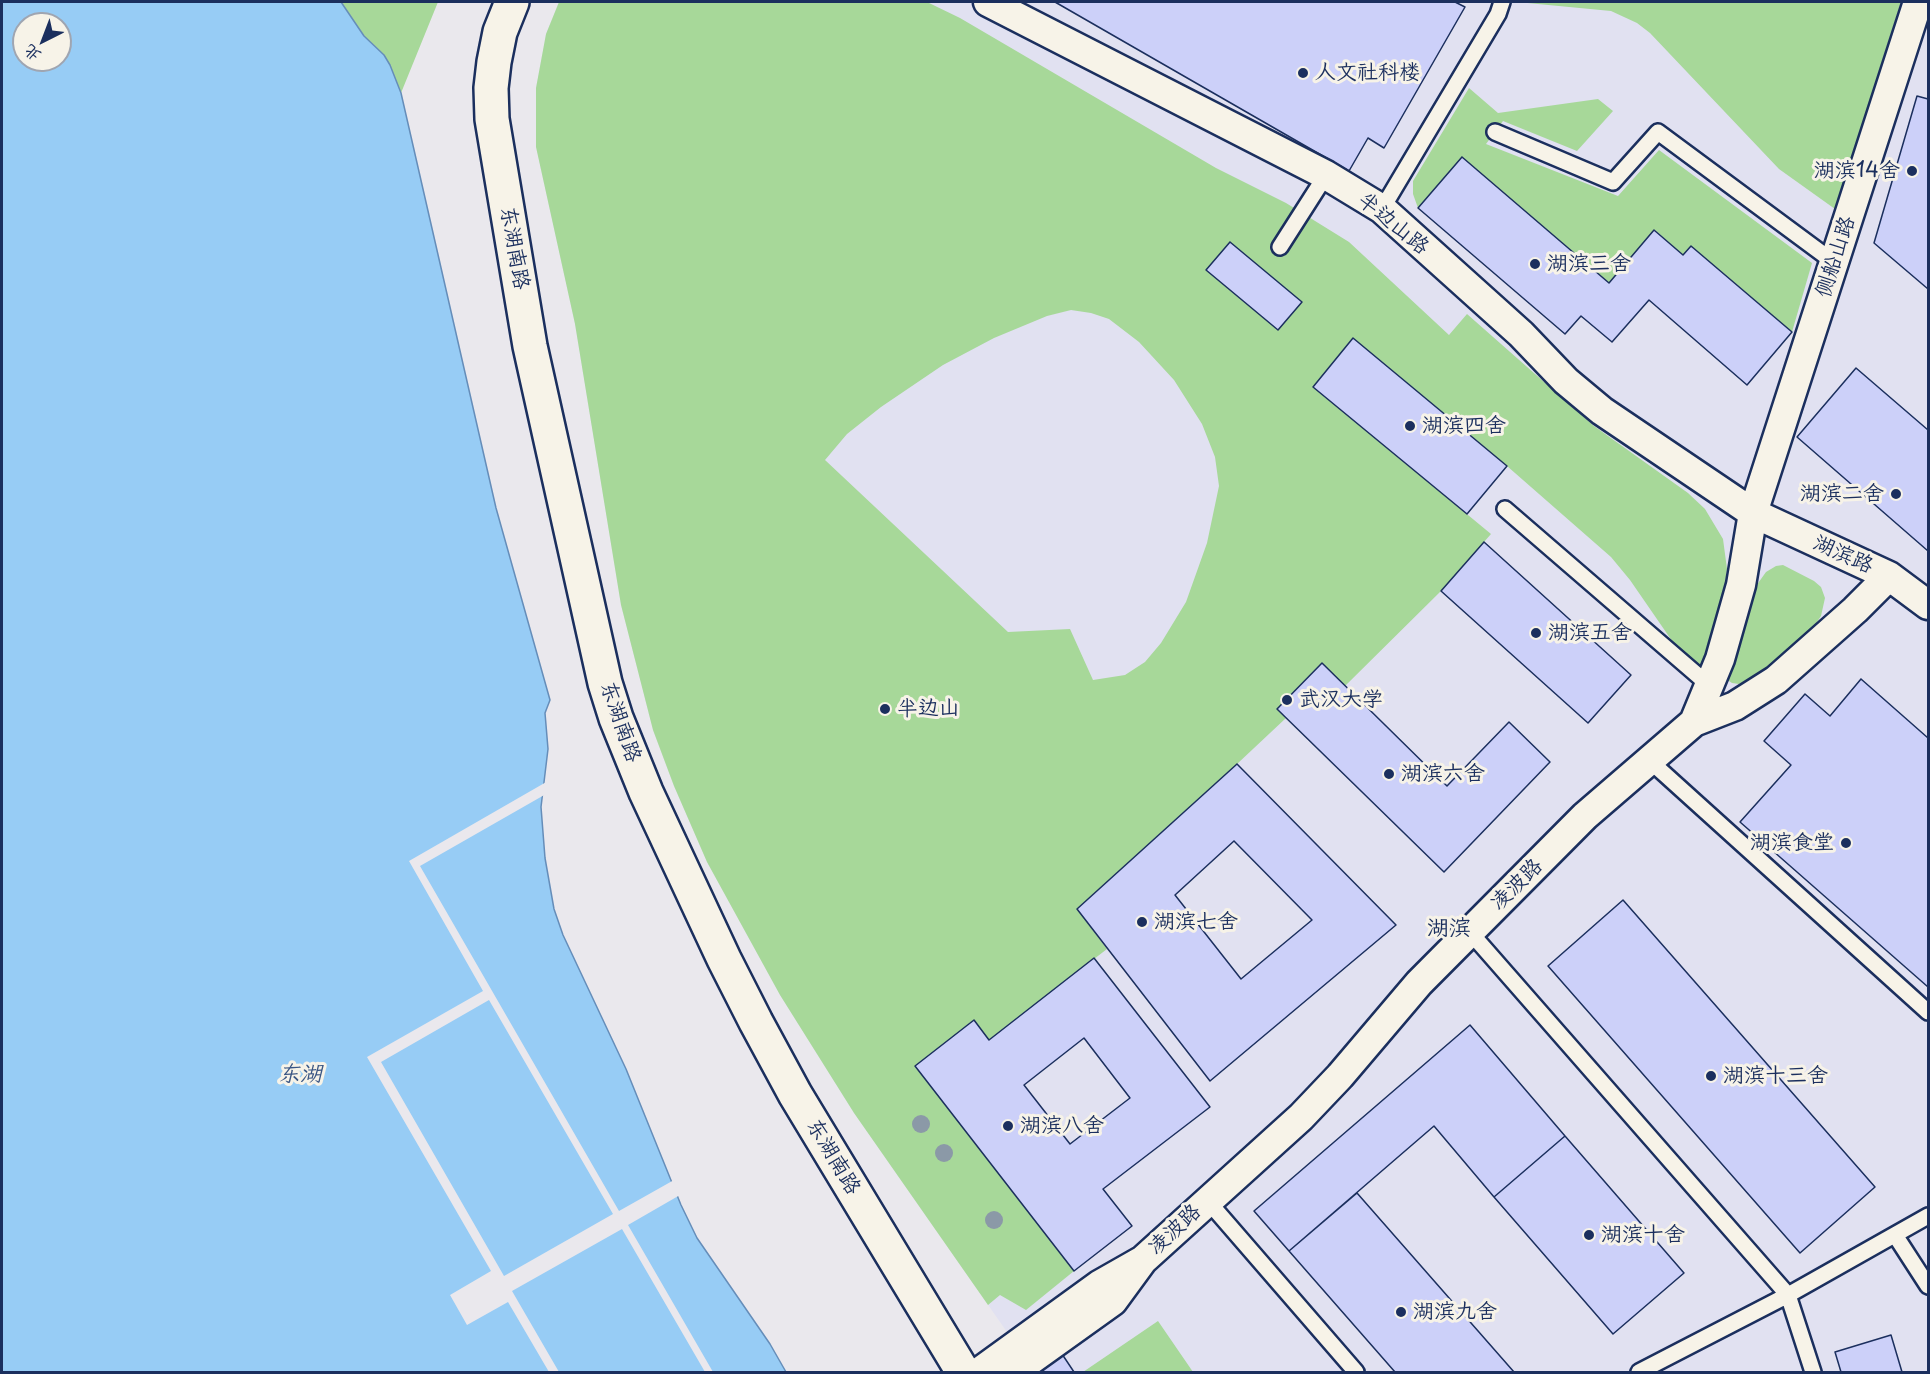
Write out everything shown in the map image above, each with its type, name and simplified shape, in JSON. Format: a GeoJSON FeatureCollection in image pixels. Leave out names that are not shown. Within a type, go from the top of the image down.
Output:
{"type":"FeatureCollection","features":[{"type":"Feature","properties":{"kind":"street","name":"东湖南路"},"geometry":{"type":"LineString","coordinates":[[512,2],[500,32],[494,62],[491,88],[492,119],[530,346],[605,683],[616,717],[646,792],[719,949],[756,1022],[795,1094],[963,1372]]}},
{"type":"Feature","properties":{"kind":"street","name":"半边山路"},"geometry":{"type":"LineString","coordinates":[[988,2],[1326,175],[1382,209],[1521,334],[1566,381],[1602,411],[1753,513]]}},
{"type":"Feature","properties":{"kind":"street","name":"侧船山路"},"geometry":{"type":"LineString","coordinates":[[1753,513],[1918,2]]}},
{"type":"Feature","properties":{"kind":"street","name":"湖滨路"},"geometry":{"type":"LineString","coordinates":[[1753,513],[1889,576],[1929,605]]}},
{"type":"Feature","properties":{"kind":"street","name":"凌波路"},"geometry":{"type":"LineString","coordinates":[[1014,1372],[1113,1301],[1143,1260],[1301,1117],[1340,1076],[1419,983],[1585,816],[1694,722],[1720,659],[1741,585],[1753,513]]}},
{"type":"Feature","properties":{"kind":"street"},"geometry":{"type":"LineString","coordinates":[[1694,722],[1735,706],[1776,680],[1855,610],[1889,576]]}},
{"type":"Feature","properties":{"kind":"street","name":"凌波路"},"geometry":{"type":"LineString","coordinates":[[979,1372],[1099,1285],[1143,1260]]}},
{"type":"Feature","properties":{"kind":"lane"},"geometry":{"type":"LineString","coordinates":[[1382,209],[1498,15],[1502,2]]}},
{"type":"Feature","properties":{"kind":"lane"},"geometry":{"type":"LineString","coordinates":[[1495,132],[1613,182],[1658,132],[1834,263]]}},
{"type":"Feature","properties":{"kind":"lane"},"geometry":{"type":"LineString","coordinates":[[1280,248],[1326,175]]}},
{"type":"Feature","properties":{"kind":"lane"},"geometry":{"type":"LineString","coordinates":[[1505,509],[1710,686]]}},
{"type":"Feature","properties":{"kind":"lane"},"geometry":{"type":"LineString","coordinates":[[1649,760],[1929,1012]]}},
{"type":"Feature","properties":{"kind":"lane"},"geometry":{"type":"LineString","coordinates":[[1470,932],[1788,1295],[1813,1372]]}},
{"type":"Feature","properties":{"kind":"lane"},"geometry":{"type":"LineString","coordinates":[[1207,1200],[1356,1372]]}},
{"type":"Feature","properties":{"kind":"lane"},"geometry":{"type":"LineString","coordinates":[[1639,1372],[1788,1295],[1929,1216]]}},
{"type":"Feature","properties":{"kind":"lane"},"geometry":{"type":"LineString","coordinates":[[1895,1235],[1929,1286]]}},
{"type":"Feature","properties":{"kind":"shaded area","name":"武汉大学"},"geometry":{"type":"Polygon","coordinates":[[[559,2],[1928,2],[1928,1372],[1035,1372],[854,1113],[780,995],[707,862],[653,730],[621,605],[575,324],[536,147],[536,88],[546,34],[559,2]]]}},
{"type":"Feature","properties":{"kind":"green space"},"geometry":{"type":"Polygon","coordinates":[[[341,2],[438,2],[401,93],[384,55],[364,36],[341,2]]]}},
{"type":"Feature","properties":{"kind":"green space"},"geometry":{"type":"Polygon","coordinates":[[[559,2],[927,2],[960,18],[1216,168],[1286,203],[1349,242],[1449,335],[1467,314],[1594,426],[1688,493],[1705,509],[1723,539],[1727,569],[1721,613],[1703,665],[1698,665],[1692,663],[1679,651],[1630,580],[1611,557],[1507,466],[1354,339],[1313,387],[1491,534],[1441,591],[1345,686],[1322,663],[1277,709],[1286,718],[1077,909],[1107,949],[989,1040],[974,1021],[915,1066],[1074,1271],[1026,1310],[1000,1295],[988,1305],[854,1113],[780,995],[707,862],[674,786],[653,730],[621,605],[575,324],[536,147],[536,88],[546,34],[559,2]],[[1071,310],[1047,316],[994,338],[943,365],[881,407],[847,434],[825,460],[1008,632],[1070,629],[1093,680],[1125,675],[1145,662],[1161,643],[1186,602],[1207,543],[1219,486],[1215,457],[1202,424],[1174,380],[1139,342],[1109,319],[1071,310]]]}},
{"type":"Feature","properties":{"kind":"green space"},"geometry":{"type":"Polygon","coordinates":[[[1517,2],[1901,2],[1835,209],[1779,169],[1650,33],[1637,23],[1611,11],[1517,2]]]}},
{"type":"Feature","properties":{"kind":"green space"},"geometry":{"type":"Polygon","coordinates":[[[1469,88],[1498,113],[1598,99],[1613,111],[1577,151],[1503,121],[1486,144],[1618,196],[1659,150],[1812,263],[1792,332],[1691,246],[1683,255],[1655,230],[1609,283],[1462,157],[1418,208],[1413,194],[1413,181],[1469,88]]]}},
{"type":"Feature","properties":{"kind":"green space"},"geometry":{"type":"Polygon","coordinates":[[[1783,565],[1821,587],[1825,598],[1821,616],[1809,634],[1790,654],[1751,680],[1739,684],[1732,683],[1729,681],[1728,671],[1756,586],[1766,572],[1783,565]]]}},
{"type":"Feature","properties":{"kind":"green space"},"geometry":{"type":"Polygon","coordinates":[[[1158,1321],[1193,1372],[1083,1372],[1158,1321]]]}},
{"type":"Feature","properties":{"kind":"water","name":"东湖"},"geometry":{"type":"Polygon","coordinates":[[[2,2],[341,2],[364,36],[384,55],[390,65],[401,93],[496,508],[550,700],[545,713],[548,749],[541,807],[545,858],[554,909],[563,935],[626,1069],[681,1205],[697,1238],[770,1344],[786,1372],[2,1372],[2,2]]]}},
{"type":"Feature","properties":{"kind":"pier"},"geometry":{"type":"Polygon","coordinates":[[[548,781],[546,794],[420,866],[619,1211],[674,1180],[680,1195],[628,1225],[713,1372],[705,1372],[622,1229],[512,1291],[559,1372],[549,1372],[508,1302],[467,1325],[450,1295],[491,1271],[367,1057],[483,991],[409,861],[548,781]],[[489,1000],[381,1062],[504,1276],[613,1214],[489,1000]]]}},
{"type":"Feature","properties":{"kind":"building","name":"人文社科楼"},"geometry":{"type":"Polygon","coordinates":[[[1055,2],[1455,2],[1465,7],[1384,148],[1368,138],[1349,171],[1055,2]]]}},
{"type":"Feature","properties":{"kind":"building","name":"湖滨14舍"},"geometry":{"type":"Polygon","coordinates":[[[1917,96],[1928,99],[1928,289],[1874,243],[1917,96]]]}},
{"type":"Feature","properties":{"kind":"building","name":"湖滨三舍"},"geometry":{"type":"Polygon","coordinates":[[[1462,157],[1609,283],[1654,230],[1683,255],[1691,246],[1792,332],[1747,385],[1649,300],[1612,342],[1581,316],[1565,334],[1418,208],[1462,157]]]}},
{"type":"Feature","properties":{"kind":"building"},"geometry":{"type":"Polygon","coordinates":[[[1230,242],[1302,302],[1278,330],[1206,270],[1230,242]]]}},
{"type":"Feature","properties":{"kind":"building","name":"湖滨四舍"},"geometry":{"type":"Polygon","coordinates":[[[1353,338],[1507,466],[1467,514],[1313,387],[1353,338]]]}},
{"type":"Feature","properties":{"kind":"building","name":"湖滨二舍"},"geometry":{"type":"Polygon","coordinates":[[[1856,368],[1928,430],[1928,551],[1797,437],[1856,368]]]}},
{"type":"Feature","properties":{"kind":"building","name":"湖滨五舍"},"geometry":{"type":"Polygon","coordinates":[[[1484,542],[1631,675],[1588,723],[1441,591],[1484,542]]]}},
{"type":"Feature","properties":{"kind":"building","name":"湖滨六舍"},"geometry":{"type":"Polygon","coordinates":[[[1322,663],[1447,786],[1509,722],[1550,762],[1444,872],[1277,709],[1322,663]]]}},
{"type":"Feature","properties":{"kind":"building","name":"湖滨食堂"},"geometry":{"type":"Polygon","coordinates":[[[1861,679],[1928,738],[1928,987],[1740,822],[1791,765],[1764,741],[1805,694],[1830,716],[1861,679]]]}},
{"type":"Feature","properties":{"kind":"building","name":"湖滨七舍"},"geometry":{"type":"Polygon","coordinates":[[[1237,764],[1396,925],[1210,1081],[1077,909],[1237,764]],[[1234,841],[1175,895],[1241,979],[1312,920],[1234,841]]]}},
{"type":"Feature","properties":{"kind":"building","name":"湖滨十三舍"},"geometry":{"type":"Polygon","coordinates":[[[1623,900],[1875,1187],[1800,1253],[1548,966],[1623,900]]]}},
{"type":"Feature","properties":{"kind":"building","name":"湖滨八舍"},"geometry":{"type":"Polygon","coordinates":[[[1094,958],[1210,1107],[1103,1189],[1132,1226],[1074,1271],[915,1066],[974,1020],[989,1040],[1094,958]],[[1084,1038],[1024,1085],[1070,1144],[1130,1098],[1084,1038]]]}},
{"type":"Feature","properties":{"kind":"building"},"geometry":{"type":"Polygon","coordinates":[[[1470,1025],[1565,1136],[1494,1197],[1434,1126],[1289,1251],[1254,1211],[1470,1025]]]}},
{"type":"Feature","properties":{"kind":"building","name":"湖滨十舍"},"geometry":{"type":"Polygon","coordinates":[[[1565,1136],[1684,1273],[1613,1334],[1494,1197],[1565,1136]]]}},
{"type":"Feature","properties":{"kind":"building","name":"湖滨九舍"},"geometry":{"type":"Polygon","coordinates":[[[1357,1193],[1514,1372],[1395,1372],[1289,1251],[1357,1193]]]}},
{"type":"Feature","properties":{"kind":"building"},"geometry":{"type":"Polygon","coordinates":[[[1891,1335],[1902,1372],[1841,1372],[1835,1352],[1891,1335]]]}},
{"type":"Feature","properties":{"kind":"building"},"geometry":{"type":"Polygon","coordinates":[[[1060,1351],[1074,1372],[1035,1372],[1060,1351]]]}},
{"type":"Feature","properties":{"kind":"place","name":"人文社科楼"},"geometry":{"type":"Point","coordinates":[1303,73]}},
{"type":"Feature","properties":{"kind":"place","name":"湖滨14舍"},"geometry":{"type":"Point","coordinates":[1912,171]}},
{"type":"Feature","properties":{"kind":"place","name":"湖滨三舍"},"geometry":{"type":"Point","coordinates":[1535,264]}},
{"type":"Feature","properties":{"kind":"place","name":"湖滨四舍"},"geometry":{"type":"Point","coordinates":[1410,426]}},
{"type":"Feature","properties":{"kind":"place","name":"湖滨二舍"},"geometry":{"type":"Point","coordinates":[1896,494]}},
{"type":"Feature","properties":{"kind":"place","name":"湖滨五舍"},"geometry":{"type":"Point","coordinates":[1536,633]}},
{"type":"Feature","properties":{"kind":"place","name":"武汉大学"},"geometry":{"type":"Point","coordinates":[1287,700]}},
{"type":"Feature","properties":{"kind":"place","name":"半边山"},"geometry":{"type":"Point","coordinates":[885,709]}},
{"type":"Feature","properties":{"kind":"place","name":"湖滨六舍"},"geometry":{"type":"Point","coordinates":[1389,774]}},
{"type":"Feature","properties":{"kind":"place","name":"湖滨食堂"},"geometry":{"type":"Point","coordinates":[1846,843]}},
{"type":"Feature","properties":{"kind":"place","name":"湖滨七舍"},"geometry":{"type":"Point","coordinates":[1142,922]}},
{"type":"Feature","properties":{"kind":"place","name":"湖滨十三舍"},"geometry":{"type":"Point","coordinates":[1711,1076]}},
{"type":"Feature","properties":{"kind":"place","name":"湖滨八舍"},"geometry":{"type":"Point","coordinates":[1008,1126]}},
{"type":"Feature","properties":{"kind":"place","name":"湖滨十舍"},"geometry":{"type":"Point","coordinates":[1589,1235]}},
{"type":"Feature","properties":{"kind":"place","name":"湖滨九舍"},"geometry":{"type":"Point","coordinates":[1401,1312]}},
{"type":"Feature","properties":{"kind":"district","name":"湖滨"},"geometry":{"type":"Point","coordinates":[1449,929]}}]}
